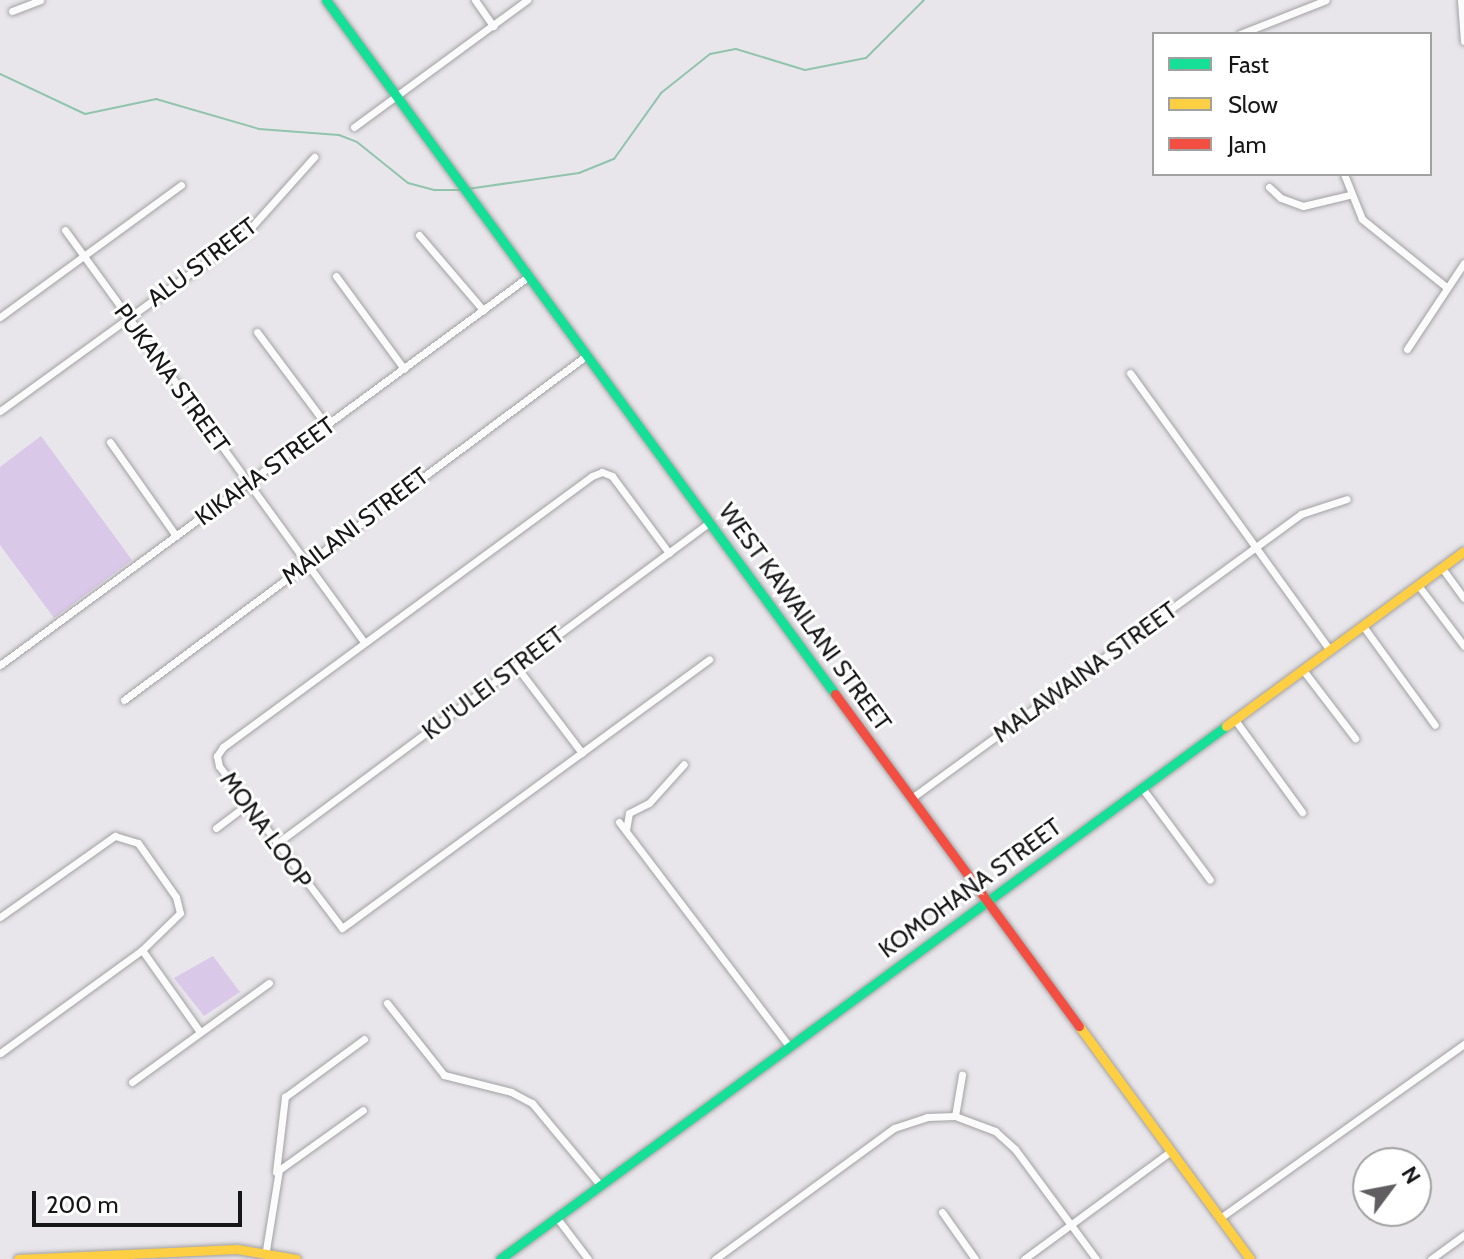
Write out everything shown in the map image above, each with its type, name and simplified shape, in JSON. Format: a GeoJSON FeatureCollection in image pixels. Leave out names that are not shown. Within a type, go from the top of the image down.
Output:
{"type":"FeatureCollection","features":[{"type":"Feature","properties":{"kind":"street"},"geometry":{"type":"LineString","coordinates":[[12,11],[40,0]]}},
{"type":"Feature","properties":{"kind":"street","name":"WEST KAWAILANI STREET"},"geometry":{"type":"LineString","coordinates":[[326,0],[1250,1259]]}},
{"type":"Feature","properties":{"kind":"street"},"geometry":{"type":"LineString","coordinates":[[475,0],[493,26]]}},
{"type":"Feature","properties":{"kind":"street"},"geometry":{"type":"LineString","coordinates":[[354,127],[527,0]]}},
{"type":"Feature","properties":{"kind":"street"},"geometry":{"type":"LineString","coordinates":[[1245,32],[1326,0]]}},
{"type":"Feature","properties":{"kind":"street"},"geometry":{"type":"LineString","coordinates":[[1461,0],[1464,41]]}},
{"type":"Feature","properties":{"kind":"street","name":"ALU STREET"},"geometry":{"type":"LineString","coordinates":[[0,411],[258,222],[314,157]]}},
{"type":"Feature","properties":{"kind":"street"},"geometry":{"type":"LineString","coordinates":[[1344,176],[1349,195],[1373,231],[1445,286]]}},
{"type":"Feature","properties":{"kind":"street"},"geometry":{"type":"LineString","coordinates":[[0,317],[181,185]]}},
{"type":"Feature","properties":{"kind":"street"},"geometry":{"type":"LineString","coordinates":[[1269,187],[1303,206],[1349,195]]}},
{"type":"Feature","properties":{"kind":"street","name":"PUKANA STREET"},"geometry":{"type":"LineString","coordinates":[[65,230],[364,642]]}},
{"type":"Feature","properties":{"kind":"street"},"geometry":{"type":"LineString","coordinates":[[419,235],[483,310]]}},
{"type":"Feature","properties":{"kind":"street"},"geometry":{"type":"LineString","coordinates":[[1407,349],[1445,286],[1464,263]]}},
{"type":"Feature","properties":{"kind":"street"},"geometry":{"type":"LineString","coordinates":[[336,276],[404,369]]}},
{"type":"Feature","properties":{"kind":"street","name":"KIKAHA STREET"},"geometry":{"type":"LineString","coordinates":[[0,665],[529,276]]}},
{"type":"Feature","properties":{"kind":"street"},"geometry":{"type":"LineString","coordinates":[[257,332],[327,426]]}},
{"type":"Feature","properties":{"kind":"street","name":"MAILANI STREET"},"geometry":{"type":"LineString","coordinates":[[124,700],[587,355]]}},
{"type":"Feature","properties":{"kind":"street"},"geometry":{"type":"LineString","coordinates":[[1130,373],[1330,650]]}},
{"type":"Feature","properties":{"kind":"street"},"geometry":{"type":"LineString","coordinates":[[110,442],[176,536]]}},
{"type":"Feature","properties":{"kind":"street","name":"MONA LOOP"},"geometry":{"type":"LineString","coordinates":[[669,553],[612,476],[602,472],[223,747],[217,756],[219,766],[342,928],[709,659]]}},
{"type":"Feature","properties":{"kind":"street","name":"MALAWAINA STREET"},"geometry":{"type":"LineString","coordinates":[[913,797],[1301,514],[1347,499]]}},
{"type":"Feature","properties":{"kind":"street","name":"KU'ULEI STREET"},"geometry":{"type":"LineString","coordinates":[[276,844],[710,522]]}},
{"type":"Feature","properties":{"kind":"street","name":"KOMOHANA STREET"},"geometry":{"type":"LineString","coordinates":[[500,1259],[1464,551]]}},
{"type":"Feature","properties":{"kind":"street"},"geometry":{"type":"LineString","coordinates":[[1442,568],[1464,598]]}},
{"type":"Feature","properties":{"kind":"street"},"geometry":{"type":"LineString","coordinates":[[1418,585],[1464,646]]}},
{"type":"Feature","properties":{"kind":"street"},"geometry":{"type":"LineString","coordinates":[[1363,626],[1435,725]]}},
{"type":"Feature","properties":{"kind":"street"},"geometry":{"type":"LineString","coordinates":[[516,666],[582,753]]}},
{"type":"Feature","properties":{"kind":"street"},"geometry":{"type":"LineString","coordinates":[[1303,670],[1355,738]]}},
{"type":"Feature","properties":{"kind":"street"},"geometry":{"type":"LineString","coordinates":[[1235,720],[1302,812]]}},
{"type":"Feature","properties":{"kind":"street"},"geometry":{"type":"LineString","coordinates":[[626,832],[629,813],[649,803],[684,764]]}},
{"type":"Feature","properties":{"kind":"street"},"geometry":{"type":"LineString","coordinates":[[1142,788],[1210,880]]}},
{"type":"Feature","properties":{"kind":"street"},"geometry":{"type":"LineString","coordinates":[[216,828],[247,805]]}},
{"type":"Feature","properties":{"kind":"street"},"geometry":{"type":"LineString","coordinates":[[619,822],[789,1046]]}},
{"type":"Feature","properties":{"kind":"street"},"geometry":{"type":"LineString","coordinates":[[0,917],[104,840],[127,837],[138,843],[179,905],[177,920],[142,950],[0,1053]]}},
{"type":"Feature","properties":{"kind":"street"},"geometry":{"type":"LineString","coordinates":[[142,950],[200,1032]]}},
{"type":"Feature","properties":{"kind":"street"},"geometry":{"type":"LineString","coordinates":[[132,1082],[269,983]]}},
{"type":"Feature","properties":{"kind":"street"},"geometry":{"type":"LineString","coordinates":[[387,1003],[444,1075],[511,1092],[532,1103],[600,1185]]}},
{"type":"Feature","properties":{"kind":"street"},"geometry":{"type":"LineString","coordinates":[[266,1250],[285,1097],[364,1039]]}},
{"type":"Feature","properties":{"kind":"street"},"geometry":{"type":"LineString","coordinates":[[1220,1218],[1464,1044]]}},
{"type":"Feature","properties":{"kind":"street"},"geometry":{"type":"LineString","coordinates":[[955,1116],[962,1075]]}},
{"type":"Feature","properties":{"kind":"street"},"geometry":{"type":"LineString","coordinates":[[276,1177],[289,1161],[363,1110]]}},
{"type":"Feature","properties":{"kind":"street"},"geometry":{"type":"LineString","coordinates":[[715,1259],[894,1128],[927,1117],[955,1116],[995,1131],[1015,1149],[1096,1259]]}},
{"type":"Feature","properties":{"kind":"street"},"geometry":{"type":"LineString","coordinates":[[1024,1259],[1171,1151]]}},
{"type":"Feature","properties":{"kind":"street"},"geometry":{"type":"LineString","coordinates":[[942,1212],[975,1259]]}},
{"type":"Feature","properties":{"kind":"street"},"geometry":{"type":"LineString","coordinates":[[557,1218],[588,1259]]}},
{"type":"Feature","properties":{"kind":"street"},"geometry":{"type":"LineString","coordinates":[[1431,1259],[1464,1235]]}},
{"type":"Feature","properties":{"kind":"street"},"geometry":{"type":"LineString","coordinates":[[18,1259],[266,1250],[296,1259]]}},
{"type":"Feature","properties":{"kind":"shaded area"},"geometry":{"type":"Polygon","coordinates":[[[41,436],[132,560],[54,618],[0,545],[0,467],[41,436]]]}},
{"type":"Feature","properties":{"kind":"shaded area"},"geometry":{"type":"Polygon","coordinates":[[[213,956],[240,992],[204,1016],[174,978],[213,956]]]}},
{"type":"Feature","properties":{"kind":"waterway"},"geometry":{"type":"LineString","coordinates":[[467,189],[579,173],[614,159],[661,93],[710,54],[736,49],[805,70],[866,58],[924,0]]}},
{"type":"Feature","properties":{"kind":"waterway"},"geometry":{"type":"LineString","coordinates":[[0,74],[85,114],[156,99],[259,129],[339,135],[357,142],[408,183],[435,190],[461,190]]}},
{"type":"Feature","properties":{"kind":"traffic: fast"},"geometry":{"type":"LineString","coordinates":[[326,0],[835,694]]}},
{"type":"Feature","properties":{"kind":"traffic: fast"},"geometry":{"type":"LineString","coordinates":[[500,1259],[1226,726]]}},
{"type":"Feature","properties":{"kind":"traffic: slow"},"geometry":{"type":"LineString","coordinates":[[1226,726],[1464,551]]}},
{"type":"Feature","properties":{"kind":"traffic: slow"},"geometry":{"type":"LineString","coordinates":[[1079,1026],[1250,1259]]}},
{"type":"Feature","properties":{"kind":"traffic: slow"},"geometry":{"type":"LineString","coordinates":[[18,1259],[237,1249],[296,1259]]}},
{"type":"Feature","properties":{"kind":"traffic: jam"},"geometry":{"type":"LineString","coordinates":[[835,694],[1079,1026]]}}]}
